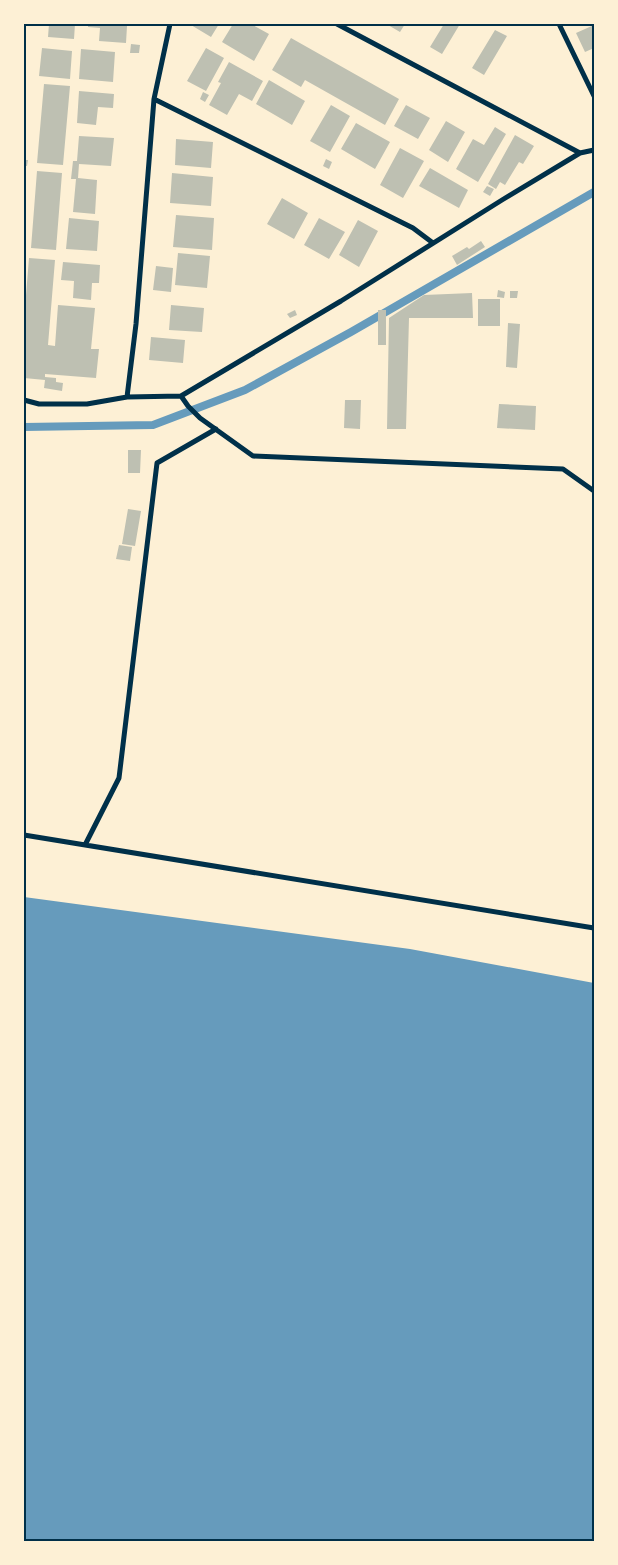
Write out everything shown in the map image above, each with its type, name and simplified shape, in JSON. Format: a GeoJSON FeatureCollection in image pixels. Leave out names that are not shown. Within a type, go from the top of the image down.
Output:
{"type":"FeatureCollection","features":[{"type":"Feature","properties":{"kind":"street"},"geometry":{"type":"LineString","coordinates":[[126,397],[136,324],[154,99],[170,24]]}},
{"type":"Feature","properties":{"kind":"street"},"geometry":{"type":"LineString","coordinates":[[337,24],[580,153]]}},
{"type":"Feature","properties":{"kind":"street"},"geometry":{"type":"LineString","coordinates":[[559,24],[594,96]]}},
{"type":"Feature","properties":{"kind":"street"},"geometry":{"type":"LineString","coordinates":[[154,99],[413,228],[433,243]]}},
{"type":"Feature","properties":{"kind":"street"},"geometry":{"type":"LineString","coordinates":[[24,400],[39,404],[87,404],[126,397],[181,396],[341,301],[580,153],[594,150]]}},
{"type":"Feature","properties":{"kind":"street"},"geometry":{"type":"LineString","coordinates":[[181,396],[200,418],[253,456],[562,469],[594,491]]}},
{"type":"Feature","properties":{"kind":"street"},"geometry":{"type":"LineString","coordinates":[[85,845],[119,778],[157,463],[216,429]]}},
{"type":"Feature","properties":{"kind":"street"},"geometry":{"type":"LineString","coordinates":[[24,835],[594,928]]}},
{"type":"Feature","properties":{"kind":"water"},"geometry":{"type":"Polygon","coordinates":[[[24,897],[410,949],[594,983],[594,1541],[24,1541],[24,897]]]}},
{"type":"Feature","properties":{"kind":"building"},"geometry":{"type":"Polygon","coordinates":[[[49,24],[75,24],[74,39],[48,37],[49,24]]]}},
{"type":"Feature","properties":{"kind":"building"},"geometry":{"type":"Polygon","coordinates":[[[88,24],[121,24],[127,26],[126,43],[99,41],[100,28],[88,27],[88,24]]]}},
{"type":"Feature","properties":{"kind":"building"},"geometry":{"type":"Polygon","coordinates":[[[192,24],[219,24],[211,37],[192,24]]]}},
{"type":"Feature","properties":{"kind":"building"},"geometry":{"type":"Polygon","coordinates":[[[233,24],[251,24],[269,34],[254,61],[222,42],[233,24]]]}},
{"type":"Feature","properties":{"kind":"building"},"geometry":{"type":"Polygon","coordinates":[[[389,24],[405,24],[400,32],[389,24]]]}},
{"type":"Feature","properties":{"kind":"building"},"geometry":{"type":"Polygon","coordinates":[[[444,24],[460,24],[442,54],[430,47],[444,24]]]}},
{"type":"Feature","properties":{"kind":"building"},"geometry":{"type":"Polygon","coordinates":[[[594,25],[594,48],[585,52],[576,33],[594,25]]]}},
{"type":"Feature","properties":{"kind":"building"},"geometry":{"type":"Polygon","coordinates":[[[495,30],[507,36],[484,75],[472,68],[495,30]]]}},
{"type":"Feature","properties":{"kind":"building"},"geometry":{"type":"Polygon","coordinates":[[[291,38],[399,99],[385,125],[305,80],[301,87],[272,70],[291,38]]]}},
{"type":"Feature","properties":{"kind":"building"},"geometry":{"type":"Polygon","coordinates":[[[131,44],[140,45],[139,53],[130,53],[131,44]]]}},
{"type":"Feature","properties":{"kind":"building"},"geometry":{"type":"Polygon","coordinates":[[[42,48],[72,51],[70,79],[39,76],[42,48]]]}},
{"type":"Feature","properties":{"kind":"building"},"geometry":{"type":"Polygon","coordinates":[[[206,48],[224,58],[206,91],[187,81],[206,48]]]}},
{"type":"Feature","properties":{"kind":"building"},"geometry":{"type":"Polygon","coordinates":[[[81,49],[115,52],[113,82],[79,79],[81,49]]]}},
{"type":"Feature","properties":{"kind":"building"},"geometry":{"type":"Polygon","coordinates":[[[229,62],[263,81],[252,101],[239,94],[227,115],[209,105],[221,83],[218,82],[229,62]]]}},
{"type":"Feature","properties":{"kind":"building"},"geometry":{"type":"Polygon","coordinates":[[[269,80],[305,101],[292,125],[256,104],[269,80]]]}},
{"type":"Feature","properties":{"kind":"building"},"geometry":{"type":"Polygon","coordinates":[[[44,84],[70,86],[63,165],[37,163],[44,84]]]}},
{"type":"Feature","properties":{"kind":"building"},"geometry":{"type":"Polygon","coordinates":[[[79,91],[114,94],[113,108],[98,107],[96,125],[77,123],[79,91]]]}},
{"type":"Feature","properties":{"kind":"building"},"geometry":{"type":"Polygon","coordinates":[[[203,92],[209,95],[205,102],[200,99],[203,92]]]}},
{"type":"Feature","properties":{"kind":"building"},"geometry":{"type":"Polygon","coordinates":[[[331,105],[350,116],[330,152],[310,141],[331,105]]]}},
{"type":"Feature","properties":{"kind":"building"},"geometry":{"type":"Polygon","coordinates":[[[406,105],[430,118],[418,139],[394,126],[406,105]]]}},
{"type":"Feature","properties":{"kind":"building"},"geometry":{"type":"Polygon","coordinates":[[[446,121],[465,132],[448,162],[429,150],[446,121]]]}},
{"type":"Feature","properties":{"kind":"building"},"geometry":{"type":"Polygon","coordinates":[[[356,123],[390,142],[375,169],[341,149],[356,123]]]}},
{"type":"Feature","properties":{"kind":"building"},"geometry":{"type":"Polygon","coordinates":[[[495,127],[506,134],[478,182],[456,169],[473,139],[484,145],[495,127]]]}},
{"type":"Feature","properties":{"kind":"building"},"geometry":{"type":"Polygon","coordinates":[[[515,135],[534,146],[523,164],[519,162],[505,185],[500,182],[496,189],[488,184],[515,135]]]}},
{"type":"Feature","properties":{"kind":"building"},"geometry":{"type":"Polygon","coordinates":[[[79,136],[114,138],[111,166],[79,164],[78,178],[97,180],[95,214],[73,212],[76,179],[71,179],[73,161],[77,161],[79,136]]]}},
{"type":"Feature","properties":{"kind":"building"},"geometry":{"type":"Polygon","coordinates":[[[176,139],[213,142],[211,168],[175,165],[176,139]]]}},
{"type":"Feature","properties":{"kind":"building"},"geometry":{"type":"Polygon","coordinates":[[[400,148],[424,161],[403,198],[380,185],[400,148]]]}},
{"type":"Feature","properties":{"kind":"building"},"geometry":{"type":"Polygon","coordinates":[[[326,159],[332,162],[329,169],[323,166],[326,159]]]}},
{"type":"Feature","properties":{"kind":"building"},"geometry":{"type":"Polygon","coordinates":[[[24,160],[28,160],[27,166],[24,166],[24,160]]]}},
{"type":"Feature","properties":{"kind":"building"},"geometry":{"type":"Polygon","coordinates":[[[430,168],[468,190],[459,208],[419,186],[430,168]]]}},
{"type":"Feature","properties":{"kind":"building"},"geometry":{"type":"Polygon","coordinates":[[[37,171],[62,173],[56,250],[31,248],[37,171]]]}},
{"type":"Feature","properties":{"kind":"building"},"geometry":{"type":"Polygon","coordinates":[[[172,173],[213,177],[211,206],[170,203],[172,173]]]}},
{"type":"Feature","properties":{"kind":"building"},"geometry":{"type":"Polygon","coordinates":[[[487,186],[494,189],[490,196],[483,192],[487,186]]]}},
{"type":"Feature","properties":{"kind":"building"},"geometry":{"type":"Polygon","coordinates":[[[282,198],[308,213],[294,239],[267,224],[282,198]]]}},
{"type":"Feature","properties":{"kind":"building"},"geometry":{"type":"Polygon","coordinates":[[[176,215],[214,218],[212,250],[173,247],[176,215]]]}},
{"type":"Feature","properties":{"kind":"building"},"geometry":{"type":"Polygon","coordinates":[[[69,218],[99,221],[97,251],[66,249],[69,218]]]}},
{"type":"Feature","properties":{"kind":"building"},"geometry":{"type":"Polygon","coordinates":[[[319,218],[345,232],[329,259],[304,245],[319,218]]]}},
{"type":"Feature","properties":{"kind":"building"},"geometry":{"type":"Polygon","coordinates":[[[358,220],[378,231],[359,267],[339,255],[358,220]]]}},
{"type":"Feature","properties":{"kind":"building"},"geometry":{"type":"Polygon","coordinates":[[[481,241],[485,247],[457,265],[452,256],[467,247],[469,249],[481,241]]]}},
{"type":"Feature","properties":{"kind":"building"},"geometry":{"type":"Polygon","coordinates":[[[178,253],[210,256],[207,288],[175,285],[178,253]]]}},
{"type":"Feature","properties":{"kind":"building"},"geometry":{"type":"Polygon","coordinates":[[[29,258],[55,260],[48,345],[55,346],[58,305],[95,308],[91,349],[99,349],[96,378],[45,374],[45,377],[56,378],[56,382],[63,383],[62,391],[44,388],[45,380],[24,378],[24,320],[29,258]]]}},
{"type":"Feature","properties":{"kind":"building"},"geometry":{"type":"Polygon","coordinates":[[[63,262],[100,265],[99,283],[92,283],[91,300],[73,298],[74,281],[61,280],[63,262]]]}},
{"type":"Feature","properties":{"kind":"building"},"geometry":{"type":"Polygon","coordinates":[[[156,266],[173,268],[171,292],[153,290],[156,266]]]}},
{"type":"Feature","properties":{"kind":"building"},"geometry":{"type":"Polygon","coordinates":[[[498,290],[505,292],[504,298],[497,297],[498,290]]]}},
{"type":"Feature","properties":{"kind":"building"},"geometry":{"type":"Polygon","coordinates":[[[510,291],[518,291],[517,298],[510,298],[510,291]]]}},
{"type":"Feature","properties":{"kind":"building"},"geometry":{"type":"Polygon","coordinates":[[[472,293],[473,318],[409,318],[406,429],[387,429],[389,318],[424,295],[472,293]]]}},
{"type":"Feature","properties":{"kind":"building"},"geometry":{"type":"Polygon","coordinates":[[[478,299],[500,299],[500,326],[478,326],[478,299]]]}},
{"type":"Feature","properties":{"kind":"building"},"geometry":{"type":"Polygon","coordinates":[[[171,305],[204,308],[202,332],[169,330],[171,305]]]}},
{"type":"Feature","properties":{"kind":"building"},"geometry":{"type":"Polygon","coordinates":[[[295,310],[297,315],[290,318],[287,314],[295,310]]]}},
{"type":"Feature","properties":{"kind":"building"},"geometry":{"type":"Polygon","coordinates":[[[378,310],[386,310],[386,345],[378,345],[378,310]]]}},
{"type":"Feature","properties":{"kind":"building"},"geometry":{"type":"Polygon","coordinates":[[[508,323],[520,324],[517,368],[506,367],[508,323]]]}},
{"type":"Feature","properties":{"kind":"building"},"geometry":{"type":"Polygon","coordinates":[[[151,337],[185,340],[183,363],[149,360],[151,337]]]}},
{"type":"Feature","properties":{"kind":"building"},"geometry":{"type":"Polygon","coordinates":[[[345,400],[361,400],[360,429],[344,428],[345,400]]]}},
{"type":"Feature","properties":{"kind":"building"},"geometry":{"type":"Polygon","coordinates":[[[499,404],[536,406],[535,430],[497,428],[499,404]]]}},
{"type":"Feature","properties":{"kind":"building"},"geometry":{"type":"Polygon","coordinates":[[[128,450],[141,450],[140,473],[128,473],[128,450]]]}},
{"type":"Feature","properties":{"kind":"building"},"geometry":{"type":"Polygon","coordinates":[[[128,509],[141,511],[135,546],[122,544],[128,509]]]}},
{"type":"Feature","properties":{"kind":"building"},"geometry":{"type":"Polygon","coordinates":[[[119,545],[132,547],[130,561],[116,559],[119,545]]]}},
{"type":"Feature","properties":{"kind":"waterway"},"geometry":{"type":"LineString","coordinates":[[24,427],[153,425],[245,390],[351,332],[594,192]]}}]}
